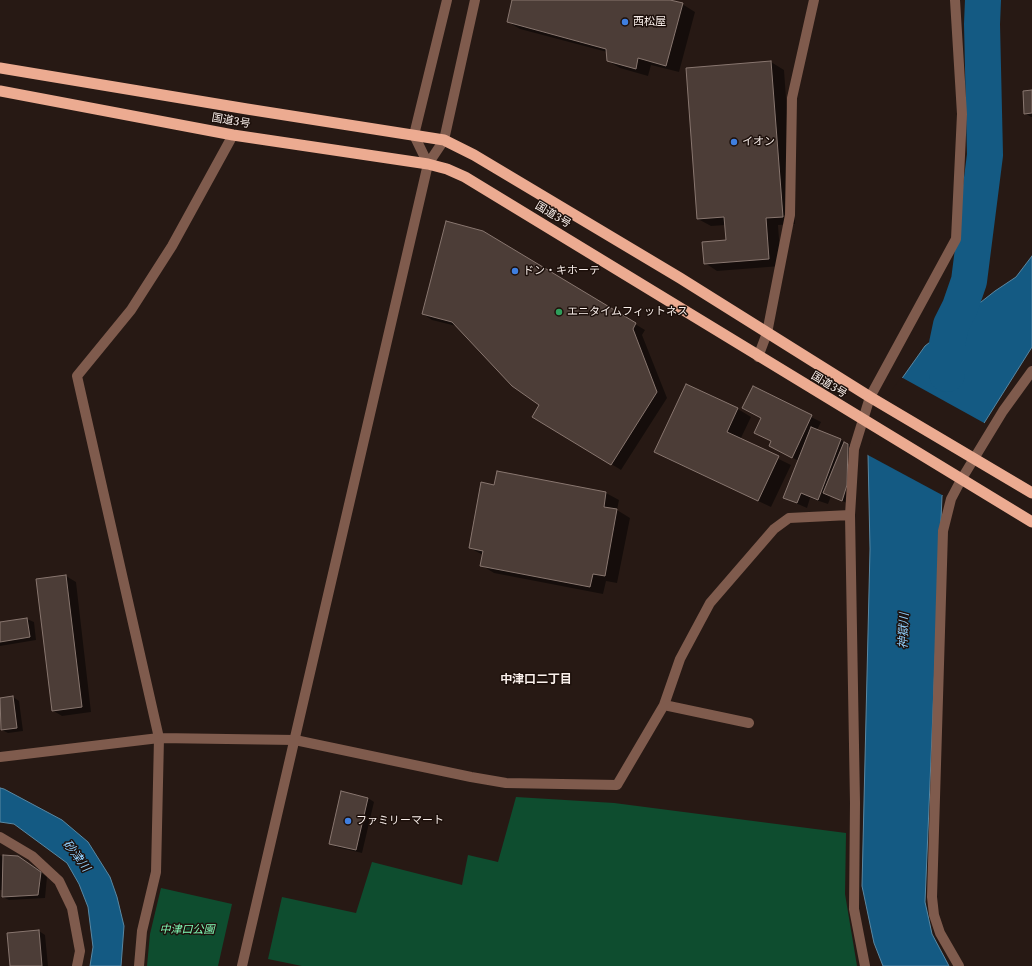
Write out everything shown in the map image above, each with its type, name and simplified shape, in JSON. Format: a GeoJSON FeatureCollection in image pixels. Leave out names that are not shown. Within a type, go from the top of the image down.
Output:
{"type":"FeatureCollection","features":[{"type":"Feature","properties":{"kind":"highway","name":"国道3号"},"geometry":{"type":"LineString","coordinates":[[0,68],[444,140],[474,155],[680,278],[874,399],[1032,493]]}},
{"type":"Feature","properties":{"kind":"highway","name":"国道3号"},"geometry":{"type":"LineString","coordinates":[[0,91],[232,135],[428,164],[447,169],[465,177],[758,357],[1032,522]]}},
{"type":"Feature","properties":{"kind":"street"},"geometry":{"type":"LineString","coordinates":[[428,164],[414,135],[447,0]]}},
{"type":"Feature","properties":{"kind":"street"},"geometry":{"type":"LineString","coordinates":[[242,966],[428,164],[444,140],[475,0]]}},
{"type":"Feature","properties":{"kind":"street"},"geometry":{"type":"LineString","coordinates":[[758,357],[767,333],[790,215],[792,98],[814,0]]}},
{"type":"Feature","properties":{"kind":"street"},"geometry":{"type":"LineString","coordinates":[[865,966],[854,909],[855,803],[850,515],[854,449],[874,399],[956,239],[962,114],[956,0]]}},
{"type":"Feature","properties":{"kind":"street"},"geometry":{"type":"LineString","coordinates":[[139,966],[142,931],[156,872],[159,738],[77,376],[131,310],[172,246],[232,135]]}},
{"type":"Feature","properties":{"kind":"street"},"geometry":{"type":"LineString","coordinates":[[959,966],[940,933],[934,915],[932,897],[943,530],[957,478],[970,456],[1032,372]]}},
{"type":"Feature","properties":{"kind":"street"},"geometry":{"type":"LineString","coordinates":[[0,757],[159,738],[295,740],[471,777],[506,782],[616,785],[664,705],[680,659],[710,603],[774,529],[789,518],[850,515]]}},
{"type":"Feature","properties":{"kind":"street"},"geometry":{"type":"LineString","coordinates":[[664,705],[749,723]]}},
{"type":"Feature","properties":{"kind":"street"},"geometry":{"type":"LineString","coordinates":[[0,837],[32,856],[59,881],[72,908],[80,951],[78,966]]}},
{"type":"Feature","properties":{"kind":"green space"},"geometry":{"type":"Polygon","coordinates":[[[516,797],[614,803],[846,833],[845,894],[857,966],[302,966],[268,959],[282,897],[356,913],[372,862],[462,885],[468,855],[498,862],[516,797]]]}},
{"type":"Feature","properties":{"kind":"green space","name":"中津口公園"},"geometry":{"type":"Polygon","coordinates":[[[161,888],[232,904],[218,966],[147,966],[150,934],[161,888]]]}},
{"type":"Feature","properties":{"kind":"water","name":"神獄川"},"geometry":{"type":"Polygon","coordinates":[[[1032,256],[1032,347],[969,447],[942,496],[925,902],[932,934],[949,966],[883,966],[874,943],[862,886],[870,549],[868,454],[888,398],[925,346],[995,291],[1016,277],[1032,256]]]}},
{"type":"Feature","properties":{"kind":"water","name":"砂津川"},"geometry":{"type":"Polygon","coordinates":[[[0,788],[62,820],[88,842],[110,877],[117,897],[124,926],[121,966],[90,966],[93,947],[88,907],[79,884],[67,863],[14,824],[0,822],[0,788]]]}},
{"type":"Feature","properties":{"kind":"pier"},"geometry":{"type":"Polygon","coordinates":[[[901,377],[986,424],[944,496],[866,454],[887,397],[901,377]]]}},
{"type":"Feature","properties":{"kind":"building"},"geometry":{"type":"Polygon","coordinates":[[[512,0],[670,0],[683,3],[666,66],[638,58],[636,69],[607,61],[606,49],[507,22],[512,0]]]}},
{"type":"Feature","properties":{"kind":"building","name":"イオン"},"geometry":{"type":"Polygon","coordinates":[[[771,61],[783,217],[766,218],[769,259],[704,264],[702,242],[726,240],[724,217],[697,219],[686,68],[771,61]]]}},
{"type":"Feature","properties":{"kind":"building"},"geometry":{"type":"Polygon","coordinates":[[[1032,90],[1032,113],[1024,114],[1023,91],[1032,90]]]}},
{"type":"Feature","properties":{"kind":"building"},"geometry":{"type":"Polygon","coordinates":[[[446,221],[483,231],[636,323],[633,329],[657,392],[611,465],[532,417],[539,405],[512,386],[452,322],[422,314],[446,221]]]}},
{"type":"Feature","properties":{"kind":"building"},"geometry":{"type":"Polygon","coordinates":[[[686,384],[738,408],[727,432],[779,456],[758,501],[654,452],[686,384]]]}},
{"type":"Feature","properties":{"kind":"building"},"geometry":{"type":"Polygon","coordinates":[[[753,386],[812,415],[792,458],[769,446],[771,441],[754,433],[761,418],[742,408],[753,386]]]}},
{"type":"Feature","properties":{"kind":"building"},"geometry":{"type":"Polygon","coordinates":[[[811,427],[841,439],[818,500],[801,493],[797,503],[783,498],[811,427]]]}},
{"type":"Feature","properties":{"kind":"building"},"geometry":{"type":"Polygon","coordinates":[[[844,442],[848,444],[847,485],[842,501],[823,493],[844,442]]]}},
{"type":"Feature","properties":{"kind":"building"},"geometry":{"type":"Polygon","coordinates":[[[497,471],[606,492],[604,507],[617,509],[605,576],[593,574],[590,587],[480,566],[483,551],[469,548],[481,482],[494,485],[497,471]]]}},
{"type":"Feature","properties":{"kind":"building"},"geometry":{"type":"Polygon","coordinates":[[[66,575],[82,707],[52,711],[36,579],[66,575]]]}},
{"type":"Feature","properties":{"kind":"building"},"geometry":{"type":"Polygon","coordinates":[[[27,618],[30,637],[0,642],[0,622],[27,618]]]}},
{"type":"Feature","properties":{"kind":"building"},"geometry":{"type":"Polygon","coordinates":[[[13,696],[17,728],[1,730],[0,698],[13,696]]]}},
{"type":"Feature","properties":{"kind":"building","name":"ファミリーマート"},"geometry":{"type":"Polygon","coordinates":[[[341,791],[368,798],[356,850],[329,844],[341,791]]]}},
{"type":"Feature","properties":{"kind":"building"},"geometry":{"type":"Polygon","coordinates":[[[3,855],[18,856],[41,872],[38,895],[2,897],[3,855]]]}},
{"type":"Feature","properties":{"kind":"building"},"geometry":{"type":"Polygon","coordinates":[[[39,930],[42,966],[10,966],[7,933],[39,930]]]}},
{"type":"Feature","properties":{"kind":"waterway"},"geometry":{"type":"LineString","coordinates":[[947,374],[947,344],[951,325],[960,307],[969,281],[985,155],[982,24],[983,0]]}},
{"type":"Feature","properties":{"kind":"place","name":"西松屋"},"geometry":{"type":"Point","coordinates":[625,22]}},
{"type":"Feature","properties":{"kind":"place","name":"イオン"},"geometry":{"type":"Point","coordinates":[734,142]}},
{"type":"Feature","properties":{"kind":"place","name":"ドン・キホーテ"},"geometry":{"type":"Point","coordinates":[515,271]}},
{"type":"Feature","properties":{"kind":"place","name":"エニタイムフィットネス"},"geometry":{"type":"Point","coordinates":[559,312]}},
{"type":"Feature","properties":{"kind":"place","name":"ファミリーマート"},"geometry":{"type":"Point","coordinates":[348,821]}},
{"type":"Feature","properties":{"kind":"district","name":"中津口二丁目"},"geometry":{"type":"Point","coordinates":[536,680]}}]}
